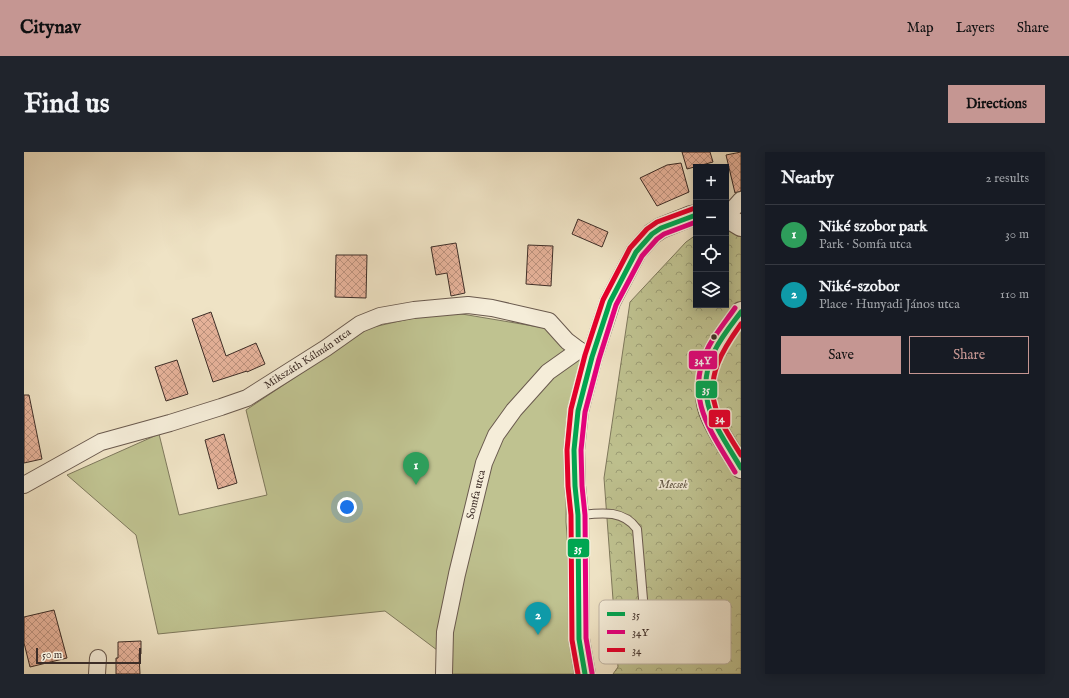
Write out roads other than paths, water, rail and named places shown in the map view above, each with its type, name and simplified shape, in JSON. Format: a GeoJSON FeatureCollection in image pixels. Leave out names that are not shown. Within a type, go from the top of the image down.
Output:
{"type":"FeatureCollection","features":[{"type":"Feature","properties":{"kind":"street"},"geometry":{"type":"LineString","coordinates":[[729,214],[741,200]]}},
{"type":"Feature","properties":{"kind":"street"},"geometry":{"type":"LineString","coordinates":[[585,674],[579,639],[578,515],[575,486],[574,450],[585,353],[636,252],[652,234],[693,216]]}},
{"type":"Feature","properties":{"kind":"street"},"geometry":{"type":"LineString","coordinates":[[729,219],[741,226]]}},
{"type":"Feature","properties":{"kind":"street","name":"Mikszáth Kálmán utca"},"geometry":{"type":"LineString","coordinates":[[24,485],[101,442],[170,423],[247,398],[326,348],[360,324],[380,316],[414,310],[468,305],[492,308],[549,321],[567,340],[585,353]]}},
{"type":"Feature","properties":{"kind":"street"},"geometry":{"type":"LineString","coordinates":[[741,312],[714,350],[706,379],[708,410],[717,430],[741,468]]}},
{"type":"Feature","properties":{"kind":"street","name":"Somfa utca"},"geometry":{"type":"LineString","coordinates":[[444,674],[445,632],[459,562],[484,463],[496,436],[514,410],[548,372],[585,353]]}},
{"type":"Feature","properties":{"kind":"street"},"geometry":{"type":"LineString","coordinates":[[97,674],[98,658]]}},
{"type":"Feature","properties":{"kind":"lane"},"geometry":{"type":"LineString","coordinates":[[578,515],[602,513],[616,514],[625,517],[632,522],[637,529],[643,600]]}},
{"type":"Feature","properties":{"kind":"place","name":"Niké szobor park"},"geometry":{"type":"Point","coordinates":[416,485]}},
{"type":"Feature","properties":{"kind":"place","name":"Niké-szobor"},"geometry":{"type":"Point","coordinates":[538,635]}},
{"type":"Feature","properties":{"kind":"park label","name":"Mecsek"},"geometry":{"type":"Point","coordinates":[673,485]}}]}
